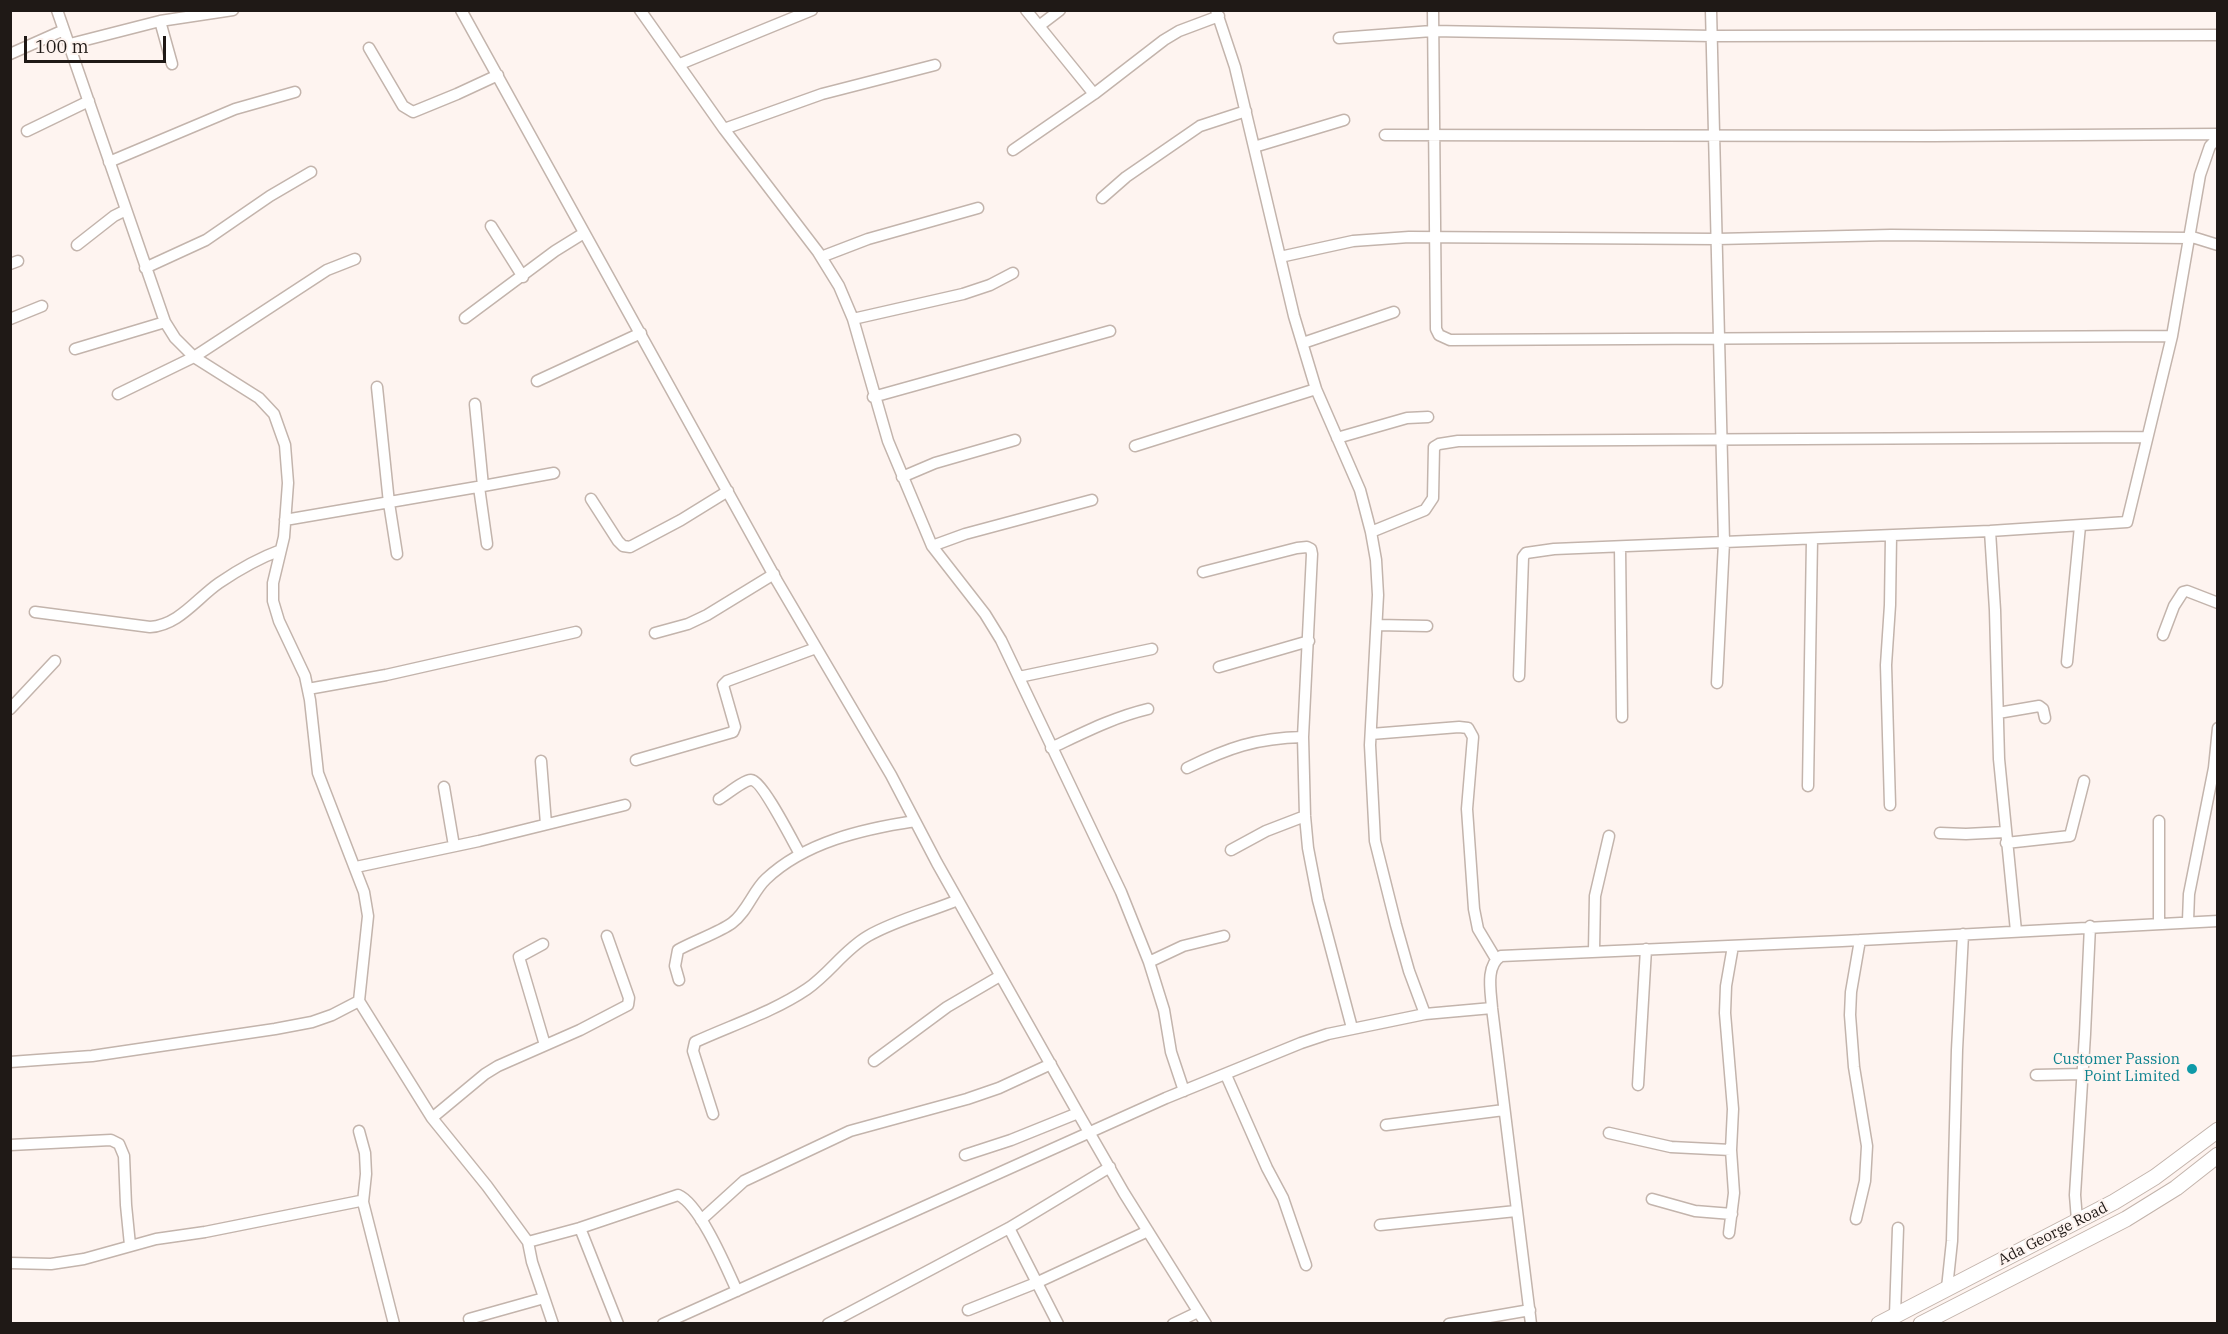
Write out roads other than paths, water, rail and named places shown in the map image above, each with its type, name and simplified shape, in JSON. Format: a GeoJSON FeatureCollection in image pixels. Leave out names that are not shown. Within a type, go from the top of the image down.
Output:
{"type":"FeatureCollection","features":[{"type":"Feature","properties":{"kind":"main road","name":"Ada George Road"},"geometry":{"type":"LineString","coordinates":[[1879,1323],[2114,1202],[2155,1177],[2217,1130]]}},
{"type":"Feature","properties":{"kind":"main road","name":"Ada George Road"},"geometry":{"type":"LineString","coordinates":[[1921,1323],[2126,1219],[2176,1188],[2217,1155]]}},
{"type":"Feature","properties":{"kind":"street"},"geometry":{"type":"LineString","coordinates":[[57,10],[165,322],[175,338],[194,357],[259,398],[274,414],[285,445],[288,483],[281,550],[273,583],[273,601],[279,621],[305,676],[318,773],[364,892],[368,916],[359,1000],[432,1118],[528,1242],[553,1323]]}},
{"type":"Feature","properties":{"kind":"street"},"geometry":{"type":"LineString","coordinates":[[70,44],[159,21],[233,10]]}},
{"type":"Feature","properties":{"kind":"street"},"geometry":{"type":"LineString","coordinates":[[461,10],[774,574],[891,775],[1000,976],[1110,1167],[1206,1323]]}},
{"type":"Feature","properties":{"kind":"street"},"geometry":{"type":"LineString","coordinates":[[640,10],[724,129],[821,257],[840,286],[853,319],[873,397],[888,441],[932,546],[985,614],[1001,640],[1121,892],[1149,962],[1164,1010],[1171,1052],[1184,1090]]}},
{"type":"Feature","properties":{"kind":"street"},"geometry":{"type":"LineString","coordinates":[[680,64],[812,10]]}},
{"type":"Feature","properties":{"kind":"street"},"geometry":{"type":"LineString","coordinates":[[1026,10],[1094,94]]}},
{"type":"Feature","properties":{"kind":"street"},"geometry":{"type":"LineString","coordinates":[[1039,26],[1060,10]]}},
{"type":"Feature","properties":{"kind":"street"},"geometry":{"type":"LineString","coordinates":[[1432,10],[1436,329],[1439,335],[1450,340],[2172,336]]}},
{"type":"Feature","properties":{"kind":"street"},"geometry":{"type":"LineString","coordinates":[[1711,10],[1724,542],[1717,683]]}},
{"type":"Feature","properties":{"kind":"street"},"geometry":{"type":"LineString","coordinates":[[1013,150],[1094,94],[1164,40],[1218,13],[1235,67],[1302,343],[1316,389],[1360,490],[1371,532],[1376,560],[1377,625],[1371,734],[1375,841],[1395,925],[1425,1014]]}},
{"type":"Feature","properties":{"kind":"street"},"geometry":{"type":"LineString","coordinates":[[159,21],[172,64]]}},
{"type":"Feature","properties":{"kind":"street"},"geometry":{"type":"LineString","coordinates":[[10,54],[64,30]]}},
{"type":"Feature","properties":{"kind":"street"},"geometry":{"type":"LineString","coordinates":[[1339,38],[1432,31],[1712,36],[2217,35]]}},
{"type":"Feature","properties":{"kind":"street"},"geometry":{"type":"LineString","coordinates":[[369,48],[403,106],[413,112],[498,75]]}},
{"type":"Feature","properties":{"kind":"street"},"geometry":{"type":"LineString","coordinates":[[724,129],[822,94],[935,65]]}},
{"type":"Feature","properties":{"kind":"street"},"geometry":{"type":"LineString","coordinates":[[110,162],[236,109],[295,92]]}},
{"type":"Feature","properties":{"kind":"street"},"geometry":{"type":"LineString","coordinates":[[27,131],[89,101]]}},
{"type":"Feature","properties":{"kind":"street"},"geometry":{"type":"LineString","coordinates":[[1102,198],[1126,177],[1200,126],[1246,111]]}},
{"type":"Feature","properties":{"kind":"street"},"geometry":{"type":"LineString","coordinates":[[1254,147],[1344,120]]}},
{"type":"Feature","properties":{"kind":"street"},"geometry":{"type":"LineString","coordinates":[[1385,135],[2217,136]]}},
{"type":"Feature","properties":{"kind":"street"},"geometry":{"type":"LineString","coordinates":[[1519,676],[1523,557],[1526,553],[1554,549],[1890,536],[2127,522],[2172,336],[2200,175],[2210,146],[2217,136]]}},
{"type":"Feature","properties":{"kind":"street"},"geometry":{"type":"LineString","coordinates":[[146,268],[206,240],[270,196],[311,172]]}},
{"type":"Feature","properties":{"kind":"street"},"geometry":{"type":"LineString","coordinates":[[821,257],[868,239],[978,208]]}},
{"type":"Feature","properties":{"kind":"street"},"geometry":{"type":"LineString","coordinates":[[77,245],[114,216],[126,210]]}},
{"type":"Feature","properties":{"kind":"street"},"geometry":{"type":"LineString","coordinates":[[491,226],[523,277]]}},
{"type":"Feature","properties":{"kind":"street"},"geometry":{"type":"LineString","coordinates":[[465,318],[555,251],[584,233]]}},
{"type":"Feature","properties":{"kind":"street"},"geometry":{"type":"LineString","coordinates":[[1280,257],[1353,241],[1434,238],[1717,239],[1891,235],[2189,237],[2217,245]]}},
{"type":"Feature","properties":{"kind":"street"},"geometry":{"type":"LineString","coordinates":[[118,394],[194,357],[327,270],[355,259]]}},
{"type":"Feature","properties":{"kind":"street"},"geometry":{"type":"LineString","coordinates":[[853,319],[963,294],[990,285],[1013,273]]}},
{"type":"Feature","properties":{"kind":"street"},"geometry":{"type":"LineString","coordinates":[[10,319],[42,306]]}},
{"type":"Feature","properties":{"kind":"street"},"geometry":{"type":"LineString","coordinates":[[1302,343],[1394,312]]}},
{"type":"Feature","properties":{"kind":"street"},"geometry":{"type":"LineString","coordinates":[[75,349],[165,322]]}},
{"type":"Feature","properties":{"kind":"street"},"geometry":{"type":"LineString","coordinates":[[873,397],[1110,331]]}},
{"type":"Feature","properties":{"kind":"street"},"geometry":{"type":"LineString","coordinates":[[537,381],[641,333]]}},
{"type":"Feature","properties":{"kind":"street"},"geometry":{"type":"LineString","coordinates":[[377,387],[389,503],[397,554]]}},
{"type":"Feature","properties":{"kind":"street"},"geometry":{"type":"LineString","coordinates":[[1135,446],[1316,389]]}},
{"type":"Feature","properties":{"kind":"street"},"geometry":{"type":"LineString","coordinates":[[475,404],[487,544]]}},
{"type":"Feature","properties":{"kind":"street"},"geometry":{"type":"LineString","coordinates":[[1338,438],[1407,418],[1428,417]]}},
{"type":"Feature","properties":{"kind":"street"},"geometry":{"type":"LineString","coordinates":[[1371,532],[1425,510],[1433,498],[1434,447],[1458,441],[2147,437]]}},
{"type":"Feature","properties":{"kind":"street"},"geometry":{"type":"LineString","coordinates":[[902,477],[935,463],[1015,440]]}},
{"type":"Feature","properties":{"kind":"street"},"geometry":{"type":"LineString","coordinates":[[285,520],[554,473]]}},
{"type":"Feature","properties":{"kind":"street"},"geometry":{"type":"LineString","coordinates":[[591,499],[618,542],[630,547],[681,520],[728,491]]}},
{"type":"Feature","properties":{"kind":"street"},"geometry":{"type":"LineString","coordinates":[[932,546],[965,534],[1092,500]]}},
{"type":"Feature","properties":{"kind":"street"},"geometry":{"type":"LineString","coordinates":[[2067,662],[2080,526]]}},
{"type":"Feature","properties":{"kind":"street"},"geometry":{"type":"LineString","coordinates":[[1990,531],[1995,610],[1999,759],[2016,931]]}},
{"type":"Feature","properties":{"kind":"street"},"geometry":{"type":"LineString","coordinates":[[1890,536],[1890,605],[1886,665],[1890,805]]}},
{"type":"Feature","properties":{"kind":"street"},"geometry":{"type":"LineString","coordinates":[[1808,786],[1812,539]]}},
{"type":"Feature","properties":{"kind":"street"},"geometry":{"type":"LineString","coordinates":[[1620,547],[1622,717]]}},
{"type":"Feature","properties":{"kind":"street"},"geometry":{"type":"LineString","coordinates":[[1203,572],[1297,548],[1311,549],[1309,641],[1303,737],[1305,816],[1308,848],[1318,900],[1352,1028]]}},
{"type":"Feature","properties":{"kind":"street"},"geometry":{"type":"LineString","coordinates":[[35,612],[150,627],[161,626],[171,623],[218,584],[263,556],[281,550]]}},
{"type":"Feature","properties":{"kind":"street"},"geometry":{"type":"LineString","coordinates":[[655,633],[697,620],[774,574]]}},
{"type":"Feature","properties":{"kind":"street"},"geometry":{"type":"LineString","coordinates":[[2163,635],[2174,606],[2183,592],[2187,591],[2217,603]]}},
{"type":"Feature","properties":{"kind":"street"},"geometry":{"type":"LineString","coordinates":[[1377,625],[1427,626]]}},
{"type":"Feature","properties":{"kind":"street"},"geometry":{"type":"LineString","coordinates":[[308,689],[386,675],[576,632]]}},
{"type":"Feature","properties":{"kind":"street"},"geometry":{"type":"LineString","coordinates":[[1219,667],[1309,641]]}},
{"type":"Feature","properties":{"kind":"street"},"geometry":{"type":"LineString","coordinates":[[636,760],[733,732],[735,727],[723,685],[727,681],[791,655],[816,648]]}},
{"type":"Feature","properties":{"kind":"street"},"geometry":{"type":"LineString","coordinates":[[1019,677],[1152,650]]}},
{"type":"Feature","properties":{"kind":"street"},"geometry":{"type":"LineString","coordinates":[[10,709],[55,661]]}},
{"type":"Feature","properties":{"kind":"street"},"geometry":{"type":"LineString","coordinates":[[1998,713],[2039,706],[2043,709],[2045,718]]}},
{"type":"Feature","properties":{"kind":"street"},"geometry":{"type":"LineString","coordinates":[[1052,748],[1093,728],[1130,713],[1148,709]]}},
{"type":"Feature","properties":{"kind":"street"},"geometry":{"type":"LineString","coordinates":[[1371,734],[1459,727],[1472,731],[1467,809],[1474,909],[1485,943],[1496,959]]}},
{"type":"Feature","properties":{"kind":"street"},"geometry":{"type":"LineString","coordinates":[[2188,921],[2189,894],[2214,768],[2217,728]]}},
{"type":"Feature","properties":{"kind":"street"},"geometry":{"type":"LineString","coordinates":[[1187,768],[1246,743],[1271,738],[1303,737]]}},
{"type":"Feature","properties":{"kind":"street"},"geometry":{"type":"LineString","coordinates":[[541,761],[546,824]]}},
{"type":"Feature","properties":{"kind":"street"},"geometry":{"type":"LineString","coordinates":[[719,799],[746,781],[753,780],[773,806],[800,854]]}},
{"type":"Feature","properties":{"kind":"street"},"geometry":{"type":"LineString","coordinates":[[1940,833],[2006,838],[2070,836],[2084,780]]}},
{"type":"Feature","properties":{"kind":"street"},"geometry":{"type":"LineString","coordinates":[[444,787],[454,846]]}},
{"type":"Feature","properties":{"kind":"street"},"geometry":{"type":"LineString","coordinates":[[356,867],[625,805]]}},
{"type":"Feature","properties":{"kind":"street"},"geometry":{"type":"LineString","coordinates":[[1231,850],[1266,831],[1305,816]]}},
{"type":"Feature","properties":{"kind":"street"},"geometry":{"type":"LineString","coordinates":[[679,980],[675,966],[678,950],[732,924],[762,883],[777,868],[800,854],[860,833],[915,821]]}},
{"type":"Feature","properties":{"kind":"street"},"geometry":{"type":"LineString","coordinates":[[2159,821],[2159,922]]}},
{"type":"Feature","properties":{"kind":"street"},"geometry":{"type":"LineString","coordinates":[[1594,951],[1595,896],[1609,836]]}},
{"type":"Feature","properties":{"kind":"street"},"geometry":{"type":"LineString","coordinates":[[713,1114],[693,1051],[695,1042],[806,990],[836,965],[845,952],[870,935],[958,900]]}},
{"type":"Feature","properties":{"kind":"street"},"geometry":{"type":"LineString","coordinates":[[1531,1323],[1492,1008],[1491,969],[1496,959],[1506,954],[1733,946],[2159,922],[2217,921]]}},
{"type":"Feature","properties":{"kind":"street"},"geometry":{"type":"LineString","coordinates":[[2077,1220],[2074,1195],[2090,926]]}},
{"type":"Feature","properties":{"kind":"street"},"geometry":{"type":"LineString","coordinates":[[1947,1288],[1952,1241],[1957,1050],[1963,934]]}},
{"type":"Feature","properties":{"kind":"street"},"geometry":{"type":"LineString","coordinates":[[432,1118],[485,1074],[524,1053],[628,1005],[628,994],[607,936]]}},
{"type":"Feature","properties":{"kind":"street"},"geometry":{"type":"LineString","coordinates":[[1149,962],[1183,946],[1224,936]]}},
{"type":"Feature","properties":{"kind":"street"},"geometry":{"type":"LineString","coordinates":[[1856,1219],[1865,1181],[1867,1146],[1854,1066],[1850,1015],[1851,992],[1860,940]]}},
{"type":"Feature","properties":{"kind":"street"},"geometry":{"type":"LineString","coordinates":[[543,944],[520,955],[519,960],[545,1045]]}},
{"type":"Feature","properties":{"kind":"street"},"geometry":{"type":"LineString","coordinates":[[1729,1233],[1732,1214],[1733,1109],[1725,1013],[1726,986],[1733,946]]}},
{"type":"Feature","properties":{"kind":"street"},"geometry":{"type":"LineString","coordinates":[[1638,1085],[1646,949]]}},
{"type":"Feature","properties":{"kind":"street"},"geometry":{"type":"LineString","coordinates":[[874,1061],[947,1007],[1000,976]]}},
{"type":"Feature","properties":{"kind":"street"},"geometry":{"type":"LineString","coordinates":[[10,1062],[92,1056],[275,1029],[322,1019],[359,1000]]}},
{"type":"Feature","properties":{"kind":"street"},"geometry":{"type":"LineString","coordinates":[[663,1323],[827,1252],[908,1213],[1184,1090],[1301,1043],[1352,1028],[1425,1014],[1492,1008]]}},
{"type":"Feature","properties":{"kind":"street"},"geometry":{"type":"LineString","coordinates":[[701,1220],[744,1181],[850,1131],[967,1099],[999,1088],[1051,1065]]}},
{"type":"Feature","properties":{"kind":"street"},"geometry":{"type":"LineString","coordinates":[[2036,1075],[2082,1074]]}},
{"type":"Feature","properties":{"kind":"street"},"geometry":{"type":"LineString","coordinates":[[1226,1075],[1267,1168],[1283,1198],[1306,1264]]}},
{"type":"Feature","properties":{"kind":"street"},"geometry":{"type":"LineString","coordinates":[[1386,1125],[1504,1110]]}},
{"type":"Feature","properties":{"kind":"street"},"geometry":{"type":"LineString","coordinates":[[965,1155],[1011,1140],[1078,1113]]}},
{"type":"Feature","properties":{"kind":"street"},"geometry":{"type":"LineString","coordinates":[[359,1131],[365,1153],[366,1174],[363,1202],[394,1323]]}},
{"type":"Feature","properties":{"kind":"street"},"geometry":{"type":"LineString","coordinates":[[1609,1133],[1671,1147],[1731,1150]]}},
{"type":"Feature","properties":{"kind":"street"},"geometry":{"type":"LineString","coordinates":[[10,1145],[111,1140],[119,1144],[124,1156],[130,1245]]}},
{"type":"Feature","properties":{"kind":"street"},"geometry":{"type":"LineString","coordinates":[[828,1323],[1009,1228],[1110,1167]]}},
{"type":"Feature","properties":{"kind":"street"},"geometry":{"type":"LineString","coordinates":[[528,1242],[580,1228],[678,1196],[684,1198],[701,1220],[737,1291]]}},
{"type":"Feature","properties":{"kind":"street"},"geometry":{"type":"LineString","coordinates":[[1652,1199],[1695,1211],[1732,1214]]}},
{"type":"Feature","properties":{"kind":"street"},"geometry":{"type":"LineString","coordinates":[[10,1263],[51,1263],[84,1259],[130,1245],[363,1202]]}},
{"type":"Feature","properties":{"kind":"street"},"geometry":{"type":"LineString","coordinates":[[1380,1225],[1516,1211]]}},
{"type":"Feature","properties":{"kind":"street"},"geometry":{"type":"LineString","coordinates":[[580,1228],[618,1323]]}},
{"type":"Feature","properties":{"kind":"street"},"geometry":{"type":"LineString","coordinates":[[1009,1228],[1058,1323]]}},
{"type":"Feature","properties":{"kind":"street"},"geometry":{"type":"LineString","coordinates":[[1895,1315],[1898,1228]]}},
{"type":"Feature","properties":{"kind":"street"},"geometry":{"type":"LineString","coordinates":[[968,1310],[1036,1283],[1148,1231]]}},
{"type":"Feature","properties":{"kind":"street"},"geometry":{"type":"LineString","coordinates":[[470,1319],[544,1298]]}},
{"type":"Feature","properties":{"kind":"street"},"geometry":{"type":"LineString","coordinates":[[1449,1323],[1530,1310]]}},
{"type":"Feature","properties":{"kind":"street"},"geometry":{"type":"LineString","coordinates":[[1173,1323],[1198,1312]]}},
{"type":"Feature","properties":{"kind":"place","name":"Customer Passion Point Limited"},"geometry":{"type":"Point","coordinates":[2192,1069]}}]}
